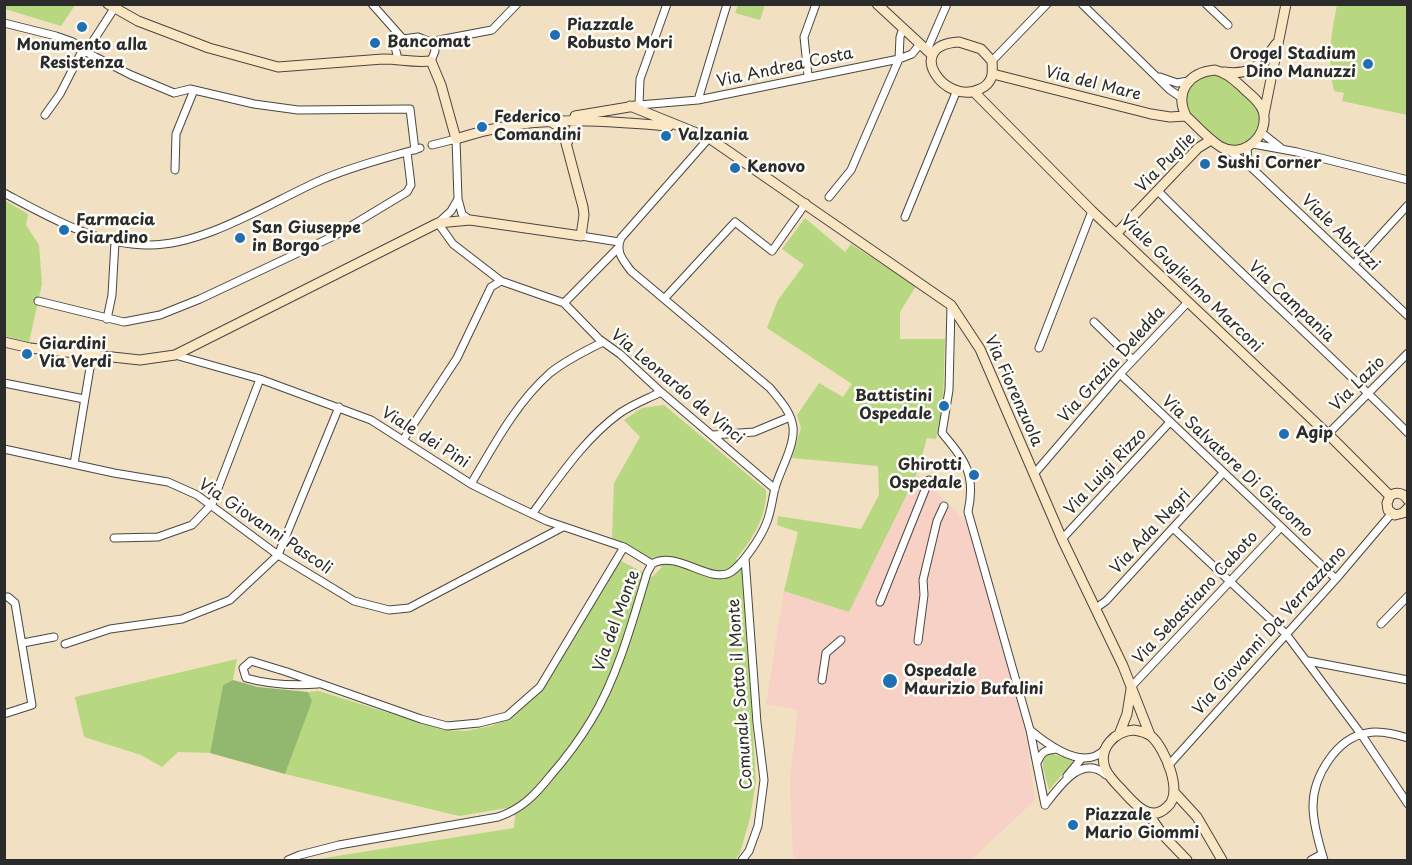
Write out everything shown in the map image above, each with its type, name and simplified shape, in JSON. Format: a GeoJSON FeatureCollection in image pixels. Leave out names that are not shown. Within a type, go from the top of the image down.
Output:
{"type":"FeatureCollection","features":[{"type":"Feature","properties":{"kind":"street"},"geometry":{"type":"LineString","coordinates":[[372,4],[403,39]]}},
{"type":"Feature","properties":{"kind":"street"},"geometry":{"type":"LineString","coordinates":[[398,59],[395,47],[403,39],[418,37],[433,43],[492,30],[517,4]]}},
{"type":"Feature","properties":{"kind":"street"},"geometry":{"type":"LineString","coordinates":[[432,145],[499,126],[549,121],[635,106],[640,79],[667,4]]}},
{"type":"Feature","properties":{"kind":"street"},"geometry":{"type":"LineString","coordinates":[[698,100],[727,4]]}},
{"type":"Feature","properties":{"kind":"street"},"geometry":{"type":"LineString","coordinates":[[808,76],[804,37],[816,4]]}},
{"type":"Feature","properties":{"kind":"street"},"geometry":{"type":"LineString","coordinates":[[878,4],[926,49],[936,77],[944,85],[957,90],[974,92],[986,86],[993,74],[992,61],[981,49],[959,42],[926,49]]}},
{"type":"Feature","properties":{"kind":"street"},"geometry":{"type":"LineString","coordinates":[[926,49],[947,4]]}},
{"type":"Feature","properties":{"kind":"street"},"geometry":{"type":"LineString","coordinates":[[992,61],[1047,4]]}},
{"type":"Feature","properties":{"kind":"street"},"geometry":{"type":"LineString","coordinates":[[1082,4],[1170,90],[1182,98]]}},
{"type":"Feature","properties":{"kind":"street"},"geometry":{"type":"LineString","coordinates":[[1206,4],[1228,25]]}},
{"type":"Feature","properties":{"kind":"street"},"geometry":{"type":"LineString","coordinates":[[1188,81],[1182,98],[1186,116],[1211,140],[1227,149],[1238,150],[1250,145],[1262,133],[1277,42],[1286,4]]}},
{"type":"Feature","properties":{"kind":"street"},"geometry":{"type":"LineString","coordinates":[[45,115],[60,94],[80,55],[86,52],[113,6],[138,21],[209,48],[278,67],[398,59],[414,63],[431,61]]}},
{"type":"Feature","properties":{"kind":"street"},"geometry":{"type":"LineString","coordinates":[[4,23],[73,42],[86,52],[130,75],[174,93],[190,88],[254,104],[298,110],[410,109],[418,149],[360,165],[323,179],[214,230],[180,242],[149,246],[116,242],[77,229],[4,193]]}},
{"type":"Feature","properties":{"kind":"street"},"geometry":{"type":"LineString","coordinates":[[829,197],[851,170],[899,59],[900,37],[903,28]]}},
{"type":"Feature","properties":{"kind":"street"},"geometry":{"type":"LineString","coordinates":[[1157,76],[1177,83],[1188,81],[1205,71],[1233,74],[1263,63],[1277,42]]}},
{"type":"Feature","properties":{"kind":"street"},"geometry":{"type":"LineString","coordinates":[[433,43],[435,51],[431,61],[441,86],[456,139],[458,199],[462,214],[470,220]]}},
{"type":"Feature","properties":{"kind":"street","name":"Via Andrea Costa"},"geometry":{"type":"LineString","coordinates":[[635,106],[698,100],[899,59],[926,49]]}},
{"type":"Feature","properties":{"kind":"street"},"geometry":{"type":"LineString","coordinates":[[1222,72],[1230,75],[1257,102],[1264,114]]}},
{"type":"Feature","properties":{"kind":"street","name":"Via del Mare"},"geometry":{"type":"LineString","coordinates":[[993,74],[1151,114],[1170,117],[1186,116]]}},
{"type":"Feature","properties":{"kind":"street"},"geometry":{"type":"LineString","coordinates":[[174,170],[176,134],[194,90]]}},
{"type":"Feature","properties":{"kind":"street"},"geometry":{"type":"LineString","coordinates":[[906,216],[957,90]]}},
{"type":"Feature","properties":{"kind":"street","name":"Viale Guglielmo Marconi"},"geometry":{"type":"LineString","coordinates":[[974,92],[1092,211],[1328,434],[1390,496]]}},
{"type":"Feature","properties":{"kind":"street","name":"Via Andrea Costa"},"geometry":{"type":"LineString","coordinates":[[647,114],[676,102]]}},
{"type":"Feature","properties":{"kind":"street","name":"Via Fiorenzuola"},"geometry":{"type":"LineString","coordinates":[[635,106],[647,114],[709,138],[951,305],[980,349],[1062,539],[1131,687],[1150,735]]}},
{"type":"Feature","properties":{"kind":"street"},"geometry":{"type":"LineString","coordinates":[[632,124],[647,114]]}},
{"type":"Feature","properties":{"kind":"street"},"geometry":{"type":"LineString","coordinates":[[567,143],[580,120]]}},
{"type":"Feature","properties":{"kind":"street","name":"Via Fiorenzuola"},"geometry":{"type":"LineString","coordinates":[[549,121],[580,120],[683,128]]}},
{"type":"Feature","properties":{"kind":"street"},"geometry":{"type":"LineString","coordinates":[[549,121],[562,128],[567,143],[583,207],[581,236]]}},
{"type":"Feature","properties":{"kind":"street"},"geometry":{"type":"LineString","coordinates":[[1262,133],[1283,150]]}},
{"type":"Feature","properties":{"kind":"street"},"geometry":{"type":"LineString","coordinates":[[438,223],[453,244],[501,281],[564,303],[619,245],[709,138]]}},
{"type":"Feature","properties":{"kind":"street","name":"Via Puglie"},"geometry":{"type":"LineString","coordinates":[[1117,233],[1198,148],[1211,140]]}},
{"type":"Feature","properties":{"kind":"street"},"geometry":{"type":"LineString","coordinates":[[1250,145],[1283,150],[1407,180]]}},
{"type":"Feature","properties":{"kind":"street","name":"Viale Abruzzi"},"geometry":{"type":"LineString","coordinates":[[1250,145],[1248,161],[1254,170]]}},
{"type":"Feature","properties":{"kind":"street","name":"Viale Abruzzi"},"geometry":{"type":"LineString","coordinates":[[1227,149],[1254,170],[1407,316]]}},
{"type":"Feature","properties":{"kind":"street"},"geometry":{"type":"LineString","coordinates":[[38,301],[124,322],[160,315],[200,299],[336,235],[407,192],[411,185],[406,152]]}},
{"type":"Feature","properties":{"kind":"street","name":"Via Campania"},"geometry":{"type":"LineString","coordinates":[[1158,191],[1407,433]]}},
{"type":"Feature","properties":{"kind":"street"},"geometry":{"type":"LineString","coordinates":[[4,342],[30,348],[140,360],[175,355],[438,223],[451,211],[458,199]]}},
{"type":"Feature","properties":{"kind":"street"},"geometry":{"type":"LineString","coordinates":[[664,298],[735,222],[772,251],[806,203]]}},
{"type":"Feature","properties":{"kind":"street"},"geometry":{"type":"LineString","coordinates":[[1354,264],[1407,205]]}},
{"type":"Feature","properties":{"kind":"street"},"geometry":{"type":"LineString","coordinates":[[1039,348],[1092,211]]}},
{"type":"Feature","properties":{"kind":"street"},"geometry":{"type":"LineString","coordinates":[[438,223],[470,220],[581,236],[619,245]]}},
{"type":"Feature","properties":{"kind":"street"},"geometry":{"type":"LineString","coordinates":[[107,319],[112,295],[116,242]]}},
{"type":"Feature","properties":{"kind":"street"},"geometry":{"type":"LineString","coordinates":[[619,245],[620,255],[632,271],[770,388],[782,402],[790,417],[754,432],[713,435]]}},
{"type":"Feature","properties":{"kind":"street"},"geometry":{"type":"LineString","coordinates":[[403,440],[457,358],[491,287],[501,281]]}},
{"type":"Feature","properties":{"kind":"street","name":"Via Grazia Deledda"},"geometry":{"type":"LineString","coordinates":[[1034,474],[1120,374],[1188,302]]}},
{"type":"Feature","properties":{"kind":"street","name":"Via Leonardo da Vinci"},"geometry":{"type":"LineString","coordinates":[[564,303],[603,342],[620,354],[775,489]]}},
{"type":"Feature","properties":{"kind":"street"},"geometry":{"type":"LineString","coordinates":[[951,305],[949,390],[942,433],[959,453],[969,470],[972,494],[968,512],[1030,730],[1045,805],[1082,758]]}},
{"type":"Feature","properties":{"kind":"street"},"geometry":{"type":"LineString","coordinates":[[1094,322],[1133,360]]}},
{"type":"Feature","properties":{"kind":"street"},"geometry":{"type":"LineString","coordinates":[[471,484],[520,404],[542,381],[566,362],[603,342]]}},
{"type":"Feature","properties":{"kind":"street","name":"Via Lazio"},"geometry":{"type":"LineString","coordinates":[[1328,434],[1407,353]]}},
{"type":"Feature","properties":{"kind":"street","name":"Viale dei Pini"},"geometry":{"type":"LineString","coordinates":[[175,355],[260,379],[371,420],[471,484],[532,514],[624,547],[652,564]]}},
{"type":"Feature","properties":{"kind":"street"},"geometry":{"type":"LineString","coordinates":[[74,464],[92,356]]}},
{"type":"Feature","properties":{"kind":"street","name":"Via Salvatore Di Giacomo"},"geometry":{"type":"LineString","coordinates":[[1120,374],[1336,579]]}},
{"type":"Feature","properties":{"kind":"street"},"geometry":{"type":"LineString","coordinates":[[114,538],[158,537],[192,525],[212,504],[260,379]]}},
{"type":"Feature","properties":{"kind":"street"},"geometry":{"type":"LineString","coordinates":[[4,383],[84,399]]}},
{"type":"Feature","properties":{"kind":"street"},"geometry":{"type":"LineString","coordinates":[[532,514],[562,474],[605,425],[635,404],[661,392]]}},
{"type":"Feature","properties":{"kind":"street"},"geometry":{"type":"LineString","coordinates":[[64,644],[110,629],[182,619],[230,600],[278,555],[339,407]]}},
{"type":"Feature","properties":{"kind":"street","name":"Via del Monte"},"geometry":{"type":"LineString","coordinates":[[288,861],[300,855],[339,845],[498,817],[512,812],[526,802],[560,765],[593,718],[624,647],[647,573],[652,564],[666,560],[722,575],[733,571],[745,558],[767,524],[775,489],[793,437],[790,417]]}},
{"type":"Feature","properties":{"kind":"street","name":"Via Luigi Rizzo"},"geometry":{"type":"LineString","coordinates":[[1062,539],[1170,422]]}},
{"type":"Feature","properties":{"kind":"street","name":"Via Giovanni Pascoli"},"geometry":{"type":"LineString","coordinates":[[4,449],[168,482],[212,504],[278,555],[354,601],[389,610],[409,608],[562,526]]}},
{"type":"Feature","properties":{"kind":"street","name":"Via Ada Negri"},"geometry":{"type":"LineString","coordinates":[[1096,608],[1106,601],[1223,473]]}},
{"type":"Feature","properties":{"kind":"street"},"geometry":{"type":"LineString","coordinates":[[880,602],[928,480]]}},
{"type":"Feature","properties":{"kind":"street"},"geometry":{"type":"LineString","coordinates":[[1400,493],[1407,505],[1399,515],[1392,513],[1387,507],[1390,496],[1400,493]]}},
{"type":"Feature","properties":{"kind":"street"},"geometry":{"type":"LineString","coordinates":[[918,641],[924,595],[923,580],[944,506]]}},
{"type":"Feature","properties":{"kind":"street","name":"Via Giovanni Da Verrazzano"},"geometry":{"type":"LineString","coordinates":[[1168,766],[1336,579],[1392,513]]}},
{"type":"Feature","properties":{"kind":"street","name":"Via Sebastiano Caboto"},"geometry":{"type":"LineString","coordinates":[[1131,687],[1281,527]]}},
{"type":"Feature","properties":{"kind":"street"},"geometry":{"type":"LineString","coordinates":[[1173,528],[1286,634],[1354,724],[1407,804]]}},
{"type":"Feature","properties":{"kind":"street"},"geometry":{"type":"LineString","coordinates":[[318,684],[286,686],[264,683],[246,678],[243,668],[251,661],[447,726],[479,723],[507,716],[540,687],[624,547]]}},
{"type":"Feature","properties":{"kind":"street","name":"Comunale Sotto il Monte"},"geometry":{"type":"LineString","coordinates":[[742,861],[749,851],[758,826],[764,780],[757,723],[745,558]]}},
{"type":"Feature","properties":{"kind":"street"},"geometry":{"type":"LineString","coordinates":[[1381,624],[1407,596]]}},
{"type":"Feature","properties":{"kind":"street"},"geometry":{"type":"LineString","coordinates":[[4,597],[8,597],[15,603],[32,705],[4,714]]}},
{"type":"Feature","properties":{"kind":"street"},"geometry":{"type":"LineString","coordinates":[[23,643],[54,637]]}},
{"type":"Feature","properties":{"kind":"street"},"geometry":{"type":"LineString","coordinates":[[822,680],[826,652],[841,640]]}},
{"type":"Feature","properties":{"kind":"street"},"geometry":{"type":"LineString","coordinates":[[1308,661],[1407,680]]}},
{"type":"Feature","properties":{"kind":"street"},"geometry":{"type":"LineString","coordinates":[[1030,730],[1057,749],[1082,758],[1097,756],[1120,732],[1127,714],[1131,687]]}},
{"type":"Feature","properties":{"kind":"street"},"geometry":{"type":"LineString","coordinates":[[1120,732],[1134,730],[1150,735],[1168,766],[1175,793],[1197,817],[1222,861]]}},
{"type":"Feature","properties":{"kind":"street"},"geometry":{"type":"LineString","coordinates":[[1311,861],[1323,857],[1313,806],[1317,781],[1334,754],[1361,735],[1386,733],[1407,738]]}},
{"type":"Feature","properties":{"kind":"street"},"geometry":{"type":"LineString","coordinates":[[1106,747],[1103,758],[1105,769],[1139,808],[1147,812],[1163,835],[1187,861]]}},
{"type":"Feature","properties":{"kind":"street"},"geometry":{"type":"LineString","coordinates":[[1038,761],[1046,750],[1057,749]]}},
{"type":"Feature","properties":{"kind":"street"},"geometry":{"type":"LineString","coordinates":[[1065,779],[1085,768],[1092,767],[1100,769],[1113,780]]}},
{"type":"Feature","properties":{"kind":"street"},"geometry":{"type":"LineString","coordinates":[[1147,812],[1161,811],[1168,807],[1175,793]]}},
{"type":"Feature","properties":{"kind":"shaded area","name":"Ospedale Maurizio Bufalini"},"geometry":{"type":"Polygon","coordinates":[[[917,474],[968,523],[1025,729],[1035,800],[971,860],[798,860],[793,858],[790,778],[798,710],[766,704],[784,591],[849,611],[917,474]]]}},
{"type":"Feature","properties":{"kind":"green space"},"geometry":{"type":"Polygon","coordinates":[[[765,4],[760,20],[735,13],[738,5],[765,4]]]}},
{"type":"Feature","properties":{"kind":"green space"},"geometry":{"type":"Polygon","coordinates":[[[4,5],[75,5],[61,26],[5,9],[4,5]]]}},
{"type":"Feature","properties":{"kind":"green space","name":"Orogel Stadium Dino Manuzzi"},"geometry":{"type":"Polygon","coordinates":[[[1337,5],[1407,5],[1407,115],[1342,101],[1344,93],[1334,91],[1331,48],[1337,5]]]}},
{"type":"Feature","properties":{"kind":"green space"},"geometry":{"type":"Polygon","coordinates":[[[1207,74],[1223,77],[1259,110],[1256,130],[1248,141],[1236,146],[1228,145],[1216,138],[1189,112],[1187,95],[1193,84],[1207,74]]]}},
{"type":"Feature","properties":{"kind":"green space"},"geometry":{"type":"Polygon","coordinates":[[[4,200],[28,214],[26,225],[39,245],[42,284],[29,342],[5,336],[4,200]]]}},
{"type":"Feature","properties":{"kind":"green space"},"geometry":{"type":"Polygon","coordinates":[[[805,218],[845,252],[851,244],[916,286],[900,312],[900,339],[945,339],[943,402],[936,439],[927,438],[917,474],[849,612],[784,591],[798,532],[777,525],[778,516],[861,529],[879,495],[878,466],[792,458],[801,428],[797,415],[819,383],[843,397],[852,384],[767,328],[778,300],[804,265],[782,249],[805,218]]]}},
{"type":"Feature","properties":{"kind":"green space"},"geometry":{"type":"Polygon","coordinates":[[[664,405],[766,490],[766,500],[758,527],[736,559],[743,567],[756,781],[750,818],[740,853],[735,860],[312,860],[514,828],[515,816],[507,808],[459,816],[285,774],[311,701],[308,692],[319,691],[443,730],[466,731],[491,726],[514,716],[542,688],[619,560],[652,577],[662,567],[626,543],[612,538],[614,483],[640,437],[624,420],[642,408],[664,405]]]}},
{"type":"Feature","properties":{"kind":"green space"},"geometry":{"type":"Polygon","coordinates":[[[237,659],[233,680],[223,685],[210,753],[178,752],[162,767],[141,755],[84,737],[75,697],[237,659]]]}},
{"type":"Feature","properties":{"kind":"green space"},"geometry":{"type":"Polygon","coordinates":[[[233,680],[258,687],[308,692],[312,701],[285,774],[210,753],[223,685],[233,680]]]}},
{"type":"Feature","properties":{"kind":"green space"},"geometry":{"type":"Polygon","coordinates":[[[1050,753],[1073,762],[1049,790],[1043,768],[1043,756],[1050,753]]]}},
{"type":"Feature","properties":{"kind":"place","name":"Monumento alla Resistenza"},"geometry":{"type":"Point","coordinates":[82,27]}},
{"type":"Feature","properties":{"kind":"place","name":"Piazzale Robusto Mori"},"geometry":{"type":"Point","coordinates":[555,35]}},
{"type":"Feature","properties":{"kind":"place","name":"Bancomat"},"geometry":{"type":"Point","coordinates":[375,43]}},
{"type":"Feature","properties":{"kind":"place","name":"Orogel Stadium Dino Manuzzi"},"geometry":{"type":"Point","coordinates":[1368,64]}},
{"type":"Feature","properties":{"kind":"place","name":"Federico Comandini"},"geometry":{"type":"Point","coordinates":[482,127]}},
{"type":"Feature","properties":{"kind":"place","name":"Valzania"},"geometry":{"type":"Point","coordinates":[666,136]}},
{"type":"Feature","properties":{"kind":"place","name":"Sushi Corner"},"geometry":{"type":"Point","coordinates":[1205,164]}},
{"type":"Feature","properties":{"kind":"place","name":"Kenovo"},"geometry":{"type":"Point","coordinates":[735,168]}},
{"type":"Feature","properties":{"kind":"place","name":"Farmacia Giardino"},"geometry":{"type":"Point","coordinates":[64,230]}},
{"type":"Feature","properties":{"kind":"place","name":"San Giuseppe in Borgo"},"geometry":{"type":"Point","coordinates":[240,238]}},
{"type":"Feature","properties":{"kind":"place","name":"Giardini Via Verdi"},"geometry":{"type":"Point","coordinates":[27,354]}},
{"type":"Feature","properties":{"kind":"place","name":"Battistini Ospedale"},"geometry":{"type":"Point","coordinates":[944,406]}},
{"type":"Feature","properties":{"kind":"place","name":"Agip"},"geometry":{"type":"Point","coordinates":[1284,434]}},
{"type":"Feature","properties":{"kind":"place","name":"Ghirotti Ospedale"},"geometry":{"type":"Point","coordinates":[974,475]}},
{"type":"Feature","properties":{"kind":"place","name":"Ospedale Maurizio Bufalini"},"geometry":{"type":"Point","coordinates":[890,681]}},
{"type":"Feature","properties":{"kind":"place","name":"Piazzale Mario Giommi"},"geometry":{"type":"Point","coordinates":[1073,825]}}]}
